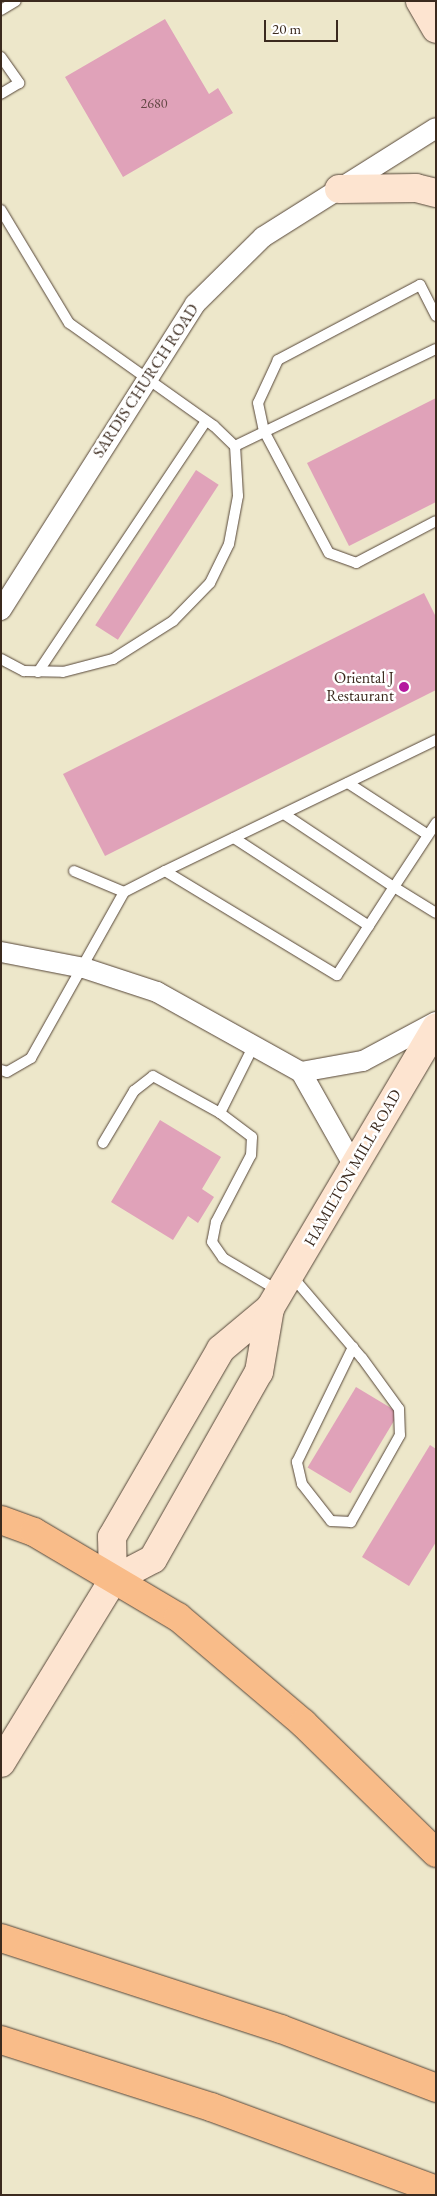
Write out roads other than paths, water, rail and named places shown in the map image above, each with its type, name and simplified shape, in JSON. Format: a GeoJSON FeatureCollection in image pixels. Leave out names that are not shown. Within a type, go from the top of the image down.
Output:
{"type":"FeatureCollection","features":[{"type":"Feature","properties":{"kind":"highway"},"geometry":{"type":"LineString","coordinates":[[1,1520],[34,1532],[178,1617],[288,1710],[436,1853]]}},
{"type":"Feature","properties":{"kind":"highway"},"geometry":{"type":"LineString","coordinates":[[1,1938],[281,2029],[436,2088]]}},
{"type":"Feature","properties":{"kind":"highway"},"geometry":{"type":"LineString","coordinates":[[1,2040],[211,2107],[436,2190]]}},
{"type":"Feature","properties":{"kind":"main road"},"geometry":{"type":"LineString","coordinates":[[420,1],[436,29]]}},
{"type":"Feature","properties":{"kind":"main road"},"geometry":{"type":"LineString","coordinates":[[340,189],[416,188],[436,193]]}},
{"type":"Feature","properties":{"kind":"main road","name":"HAMILTON MILL ROAD"},"geometry":{"type":"LineString","coordinates":[[280,1291],[259,1372],[153,1559],[113,1580],[112,1537],[174,1428],[221,1349],[280,1291],[436,1027]]}},
{"type":"Feature","properties":{"kind":"main road"},"geometry":{"type":"LineString","coordinates":[[1,1763],[113,1580]]}},
{"type":"Feature","properties":{"kind":"street","name":"SARDIS CHURCH ROAD"},"geometry":{"type":"LineString","coordinates":[[1,610],[145,378],[195,304],[263,237],[436,128]]}},
{"type":"Feature","properties":{"kind":"street"},"geometry":{"type":"LineString","coordinates":[[1,952],[84,968],[157,992],[301,1072],[354,1166]]}},
{"type":"Feature","properties":{"kind":"street"},"geometry":{"type":"LineString","coordinates":[[301,1072],[363,1061],[436,1022]]}},
{"type":"Feature","properties":{"kind":"lane"},"geometry":{"type":"LineString","coordinates":[[1,10],[16,1]]}},
{"type":"Feature","properties":{"kind":"lane"},"geometry":{"type":"LineString","coordinates":[[1,57],[18,84],[1,94]]}},
{"type":"Feature","properties":{"kind":"lane"},"geometry":{"type":"LineString","coordinates":[[1,210],[68,323],[206,421],[235,446],[238,496],[229,544],[210,583],[173,621],[113,659],[63,672],[24,671],[1,659]]}},
{"type":"Feature","properties":{"kind":"lane"},"geometry":{"type":"LineString","coordinates":[[436,316],[420,285],[278,360],[258,402],[264,431],[329,553],[356,563],[436,521]]}},
{"type":"Feature","properties":{"kind":"lane"},"geometry":{"type":"LineString","coordinates":[[235,446],[436,349]]}},
{"type":"Feature","properties":{"kind":"lane"},"geometry":{"type":"LineString","coordinates":[[38,672],[206,421]]}},
{"type":"Feature","properties":{"kind":"lane"},"geometry":{"type":"LineString","coordinates":[[1,1070],[7,1072],[32,1058],[84,968],[124,892],[436,740]]}},
{"type":"Feature","properties":{"kind":"lane"},"geometry":{"type":"LineString","coordinates":[[348,783],[428,835]]}},
{"type":"Feature","properties":{"kind":"lane"},"geometry":{"type":"LineString","coordinates":[[284,814],[394,888],[436,913]]}},
{"type":"Feature","properties":{"kind":"lane"},"geometry":{"type":"LineString","coordinates":[[165,872],[337,975],[436,823]]}},
{"type":"Feature","properties":{"kind":"lane"},"geometry":{"type":"LineString","coordinates":[[234,838],[369,926]]}},
{"type":"Feature","properties":{"kind":"lane"},"geometry":{"type":"LineString","coordinates":[[74,871],[124,892]]}},
{"type":"Feature","properties":{"kind":"lane"},"geometry":{"type":"LineString","coordinates":[[220,1113],[254,1045]]}},
{"type":"Feature","properties":{"kind":"lane"},"geometry":{"type":"LineString","coordinates":[[103,1144],[134,1091],[152,1076],[220,1113],[252,1136],[251,1155],[216,1222],[212,1242],[223,1258],[280,1291],[352,1347],[399,1409],[400,1435],[351,1522],[331,1521],[302,1484],[297,1462],[352,1347]]}},
{"type":"Feature","properties":{"kind":"place","name":"Oriental J Restaurant"},"geometry":{"type":"Point","coordinates":[404,687]}}]}
